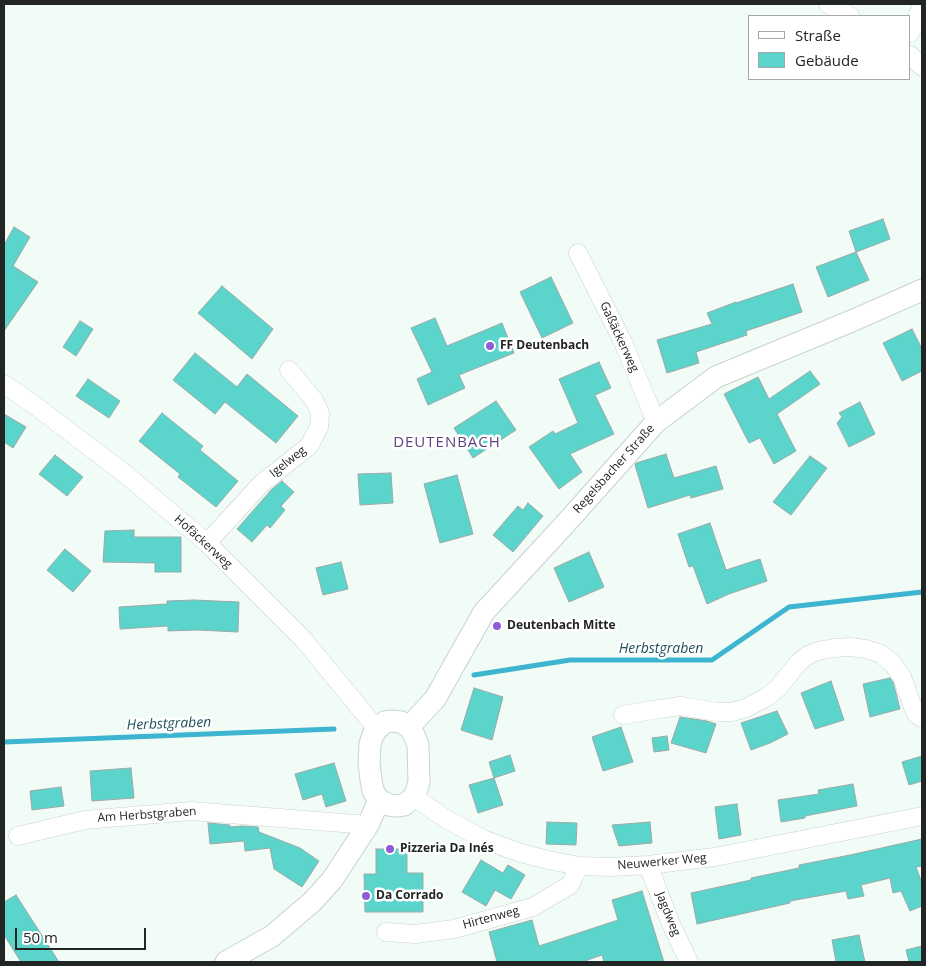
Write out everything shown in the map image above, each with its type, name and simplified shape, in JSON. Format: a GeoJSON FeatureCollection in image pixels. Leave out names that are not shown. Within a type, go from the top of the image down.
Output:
{"type":"FeatureCollection","features":[{"type":"Feature","properties":{"kind":"street"},"geometry":{"type":"LineString","coordinates":[[828,4],[848,15]]}},
{"type":"Feature","properties":{"kind":"street"},"geometry":{"type":"LineString","coordinates":[[911,31],[922,6]]}},
{"type":"Feature","properties":{"kind":"street"},"geometry":{"type":"LineString","coordinates":[[911,57],[922,67]]}},
{"type":"Feature","properties":{"kind":"street","name":"Gaßäckerweg"},"geometry":{"type":"LineString","coordinates":[[578,253],[623,342],[656,422]]}},
{"type":"Feature","properties":{"kind":"street","name":"Regelsbacher Straße"},"geometry":{"type":"LineString","coordinates":[[409,727],[435,699],[484,612],[656,422],[716,377],[922,290]]}},
{"type":"Feature","properties":{"kind":"street","name":"Igelweg"},"geometry":{"type":"LineString","coordinates":[[207,543],[261,484],[309,446],[319,427],[320,412],[314,400],[289,370]]}},
{"type":"Feature","properties":{"kind":"street","name":"Hofäckerweg"},"geometry":{"type":"LineString","coordinates":[[4,384],[124,473],[207,543],[303,639],[377,729]]}},
{"type":"Feature","properties":{"kind":"street"},"geometry":{"type":"LineString","coordinates":[[623,716],[681,706],[717,712],[732,712],[746,708],[767,697],[778,688],[799,662],[808,655],[818,651],[850,647],[866,649],[881,654],[892,663],[902,677],[916,714],[922,718]]}},
{"type":"Feature","properties":{"kind":"street"},"geometry":{"type":"LineString","coordinates":[[385,722],[401,722],[409,727],[418,745],[420,782],[414,797],[404,805],[389,806],[380,800],[373,791],[369,763],[370,744],[377,729],[385,722]]}},
{"type":"Feature","properties":{"kind":"street","name":"Neuwerker Weg"},"geometry":{"type":"LineString","coordinates":[[414,797],[446,819],[486,840],[521,853],[579,866],[648,865],[714,857],[922,816]]}},
{"type":"Feature","properties":{"kind":"street"},"geometry":{"type":"LineString","coordinates":[[226,962],[272,936],[312,902],[332,880],[368,825],[380,800]]}},
{"type":"Feature","properties":{"kind":"street","name":"Am Herbstgraben"},"geometry":{"type":"LineString","coordinates":[[18,836],[85,820],[192,811],[368,825]]}},
{"type":"Feature","properties":{"kind":"street","name":"Jagdweg"},"geometry":{"type":"LineString","coordinates":[[648,865],[671,924],[689,962]]}},
{"type":"Feature","properties":{"kind":"street","name":"Hirtenweg"},"geometry":{"type":"LineString","coordinates":[[386,932],[415,934],[454,929],[533,907],[570,885],[579,866]]}},
{"type":"Feature","properties":{"kind":"building"},"geometry":{"type":"Polygon","coordinates":[[[883,219],[890,239],[856,252],[849,231],[883,219]]]}},
{"type":"Feature","properties":{"kind":"building"},"geometry":{"type":"Polygon","coordinates":[[[14,227],[30,237],[13,266],[38,282],[4,331],[4,245],[14,227]]]}},
{"type":"Feature","properties":{"kind":"building"},"geometry":{"type":"Polygon","coordinates":[[[856,252],[869,280],[828,297],[816,267],[856,252]]]}},
{"type":"Feature","properties":{"kind":"building"},"geometry":{"type":"Polygon","coordinates":[[[551,277],[573,323],[542,338],[520,292],[551,277]]]}},
{"type":"Feature","properties":{"kind":"building"},"geometry":{"type":"Polygon","coordinates":[[[793,284],[802,312],[746,331],[747,335],[696,352],[699,363],[667,373],[657,340],[712,324],[707,313],[793,284]]]}},
{"type":"Feature","properties":{"kind":"building"},"geometry":{"type":"Polygon","coordinates":[[[222,286],[273,329],[252,359],[198,313],[222,286]]]}},
{"type":"Feature","properties":{"kind":"building"},"geometry":{"type":"Polygon","coordinates":[[[435,318],[447,346],[502,323],[514,353],[459,375],[465,388],[428,405],[417,379],[432,372],[411,328],[435,318]]]}},
{"type":"Feature","properties":{"kind":"building"},"geometry":{"type":"Polygon","coordinates":[[[80,321],[93,329],[76,356],[63,347],[80,321]]]}},
{"type":"Feature","properties":{"kind":"building"},"geometry":{"type":"Polygon","coordinates":[[[912,329],[922,349],[922,371],[902,381],[883,343],[912,329]]]}},
{"type":"Feature","properties":{"kind":"building"},"geometry":{"type":"Polygon","coordinates":[[[195,353],[237,387],[247,374],[298,416],[276,443],[225,402],[215,414],[173,380],[195,353]]]}},
{"type":"Feature","properties":{"kind":"building"},"geometry":{"type":"Polygon","coordinates":[[[599,362],[611,388],[595,395],[614,434],[570,454],[582,472],[559,489],[529,447],[553,431],[555,434],[578,423],[559,379],[599,362]]]}},
{"type":"Feature","properties":{"kind":"building"},"geometry":{"type":"Polygon","coordinates":[[[810,371],[820,384],[777,414],[796,451],[774,464],[760,438],[749,443],[724,394],[758,377],[769,399],[810,371]]]}},
{"type":"Feature","properties":{"kind":"building"},"geometry":{"type":"Polygon","coordinates":[[[88,379],[120,401],[109,418],[76,396],[88,379]]]}},
{"type":"Feature","properties":{"kind":"building"},"geometry":{"type":"Polygon","coordinates":[[[496,401],[516,430],[473,458],[454,428],[496,401]]]}},
{"type":"Feature","properties":{"kind":"building"},"geometry":{"type":"Polygon","coordinates":[[[860,402],[875,434],[849,447],[837,423],[842,417],[839,413],[860,402]]]}},
{"type":"Feature","properties":{"kind":"building"},"geometry":{"type":"Polygon","coordinates":[[[162,413],[203,446],[200,450],[238,481],[216,507],[178,477],[180,474],[139,441],[162,413]]]}},
{"type":"Feature","properties":{"kind":"building"},"geometry":{"type":"Polygon","coordinates":[[[4,414],[26,427],[13,448],[4,442],[4,414]]]}},
{"type":"Feature","properties":{"kind":"building"},"geometry":{"type":"Polygon","coordinates":[[[666,454],[674,478],[716,466],[723,489],[691,498],[690,495],[648,508],[635,465],[636,463],[666,454]]]}},
{"type":"Feature","properties":{"kind":"building"},"geometry":{"type":"Polygon","coordinates":[[[55,455],[83,477],[67,496],[39,474],[55,455]]]}},
{"type":"Feature","properties":{"kind":"building"},"geometry":{"type":"Polygon","coordinates":[[[810,456],[827,468],[791,515],[773,502],[810,456]]]}},
{"type":"Feature","properties":{"kind":"building"},"geometry":{"type":"Polygon","coordinates":[[[391,473],[393,503],[360,505],[358,474],[391,473]]]}},
{"type":"Feature","properties":{"kind":"building"},"geometry":{"type":"Polygon","coordinates":[[[457,475],[473,534],[440,543],[424,484],[457,475]]]}},
{"type":"Feature","properties":{"kind":"building"},"geometry":{"type":"Polygon","coordinates":[[[282,481],[294,492],[281,506],[285,510],[270,528],[267,525],[252,542],[237,529],[272,489],[282,481]]]}},
{"type":"Feature","properties":{"kind":"building"},"geometry":{"type":"Polygon","coordinates":[[[528,503],[543,516],[513,552],[493,535],[518,506],[523,510],[528,503]]]}},
{"type":"Feature","properties":{"kind":"building"},"geometry":{"type":"Polygon","coordinates":[[[710,523],[726,570],[760,559],[767,581],[707,604],[693,566],[689,567],[678,534],[710,523]]]}},
{"type":"Feature","properties":{"kind":"building"},"geometry":{"type":"Polygon","coordinates":[[[134,530],[134,537],[181,537],[181,572],[155,572],[155,563],[103,562],[105,531],[134,530]]]}},
{"type":"Feature","properties":{"kind":"building"},"geometry":{"type":"Polygon","coordinates":[[[65,549],[91,571],[73,592],[47,570],[65,549]]]}},
{"type":"Feature","properties":{"kind":"building"},"geometry":{"type":"Polygon","coordinates":[[[589,552],[604,587],[569,602],[554,568],[589,552]]]}},
{"type":"Feature","properties":{"kind":"building"},"geometry":{"type":"Polygon","coordinates":[[[341,562],[348,589],[323,595],[316,568],[341,562]]]}},
{"type":"Feature","properties":{"kind":"building"},"geometry":{"type":"Polygon","coordinates":[[[167,601],[239,602],[238,632],[168,631],[168,626],[120,629],[119,607],[167,604],[167,601]]]}},
{"type":"Feature","properties":{"kind":"building"},"geometry":{"type":"Polygon","coordinates":[[[890,678],[893,682],[900,709],[870,717],[863,684],[890,678]]]}},
{"type":"Feature","properties":{"kind":"building"},"geometry":{"type":"Polygon","coordinates":[[[831,681],[844,720],[815,729],[801,693],[831,681]]]}},
{"type":"Feature","properties":{"kind":"building"},"geometry":{"type":"Polygon","coordinates":[[[474,688],[503,697],[492,740],[461,730],[474,688]]]}},
{"type":"Feature","properties":{"kind":"building"},"geometry":{"type":"Polygon","coordinates":[[[777,711],[788,734],[751,750],[741,723],[777,711]]]}},
{"type":"Feature","properties":{"kind":"building"},"geometry":{"type":"Polygon","coordinates":[[[680,717],[716,724],[706,753],[671,743],[680,717]]]}},
{"type":"Feature","properties":{"kind":"building"},"geometry":{"type":"Polygon","coordinates":[[[621,727],[633,762],[603,771],[592,737],[621,727]]]}},
{"type":"Feature","properties":{"kind":"building"},"geometry":{"type":"Polygon","coordinates":[[[667,736],[669,750],[654,752],[652,738],[667,736]]]}},
{"type":"Feature","properties":{"kind":"building"},"geometry":{"type":"Polygon","coordinates":[[[510,755],[515,771],[494,778],[489,762],[510,755]]]}},
{"type":"Feature","properties":{"kind":"building"},"geometry":{"type":"Polygon","coordinates":[[[922,756],[922,781],[909,785],[902,762],[922,756]]]}},
{"type":"Feature","properties":{"kind":"building"},"geometry":{"type":"Polygon","coordinates":[[[334,763],[346,801],[326,807],[322,794],[303,800],[295,774],[334,763]]]}},
{"type":"Feature","properties":{"kind":"building"},"geometry":{"type":"Polygon","coordinates":[[[131,768],[134,798],[92,801],[90,771],[131,768]]]}},
{"type":"Feature","properties":{"kind":"building"},"geometry":{"type":"Polygon","coordinates":[[[494,778],[503,805],[478,813],[469,785],[494,778]]]}},
{"type":"Feature","properties":{"kind":"building"},"geometry":{"type":"Polygon","coordinates":[[[853,784],[857,806],[781,822],[778,800],[819,794],[818,790],[853,784]]]}},
{"type":"Feature","properties":{"kind":"building"},"geometry":{"type":"Polygon","coordinates":[[[61,787],[64,806],[32,810],[30,791],[61,787]]]}},
{"type":"Feature","properties":{"kind":"building"},"geometry":{"type":"Polygon","coordinates":[[[737,804],[741,835],[719,839],[715,807],[737,804]]]}},
{"type":"Feature","properties":{"kind":"building"},"geometry":{"type":"Polygon","coordinates":[[[547,822],[577,823],[576,845],[546,844],[547,822]]]}},
{"type":"Feature","properties":{"kind":"building"},"geometry":{"type":"Polygon","coordinates":[[[650,822],[652,843],[619,846],[612,825],[650,822]]]}},
{"type":"Feature","properties":{"kind":"building"},"geometry":{"type":"Polygon","coordinates":[[[208,823],[230,825],[230,827],[258,827],[259,832],[300,848],[319,861],[302,887],[274,869],[270,848],[245,851],[244,841],[210,844],[208,823]]]}},
{"type":"Feature","properties":{"kind":"building"},"geometry":{"type":"Polygon","coordinates":[[[922,839],[922,866],[916,867],[922,883],[922,906],[910,911],[901,891],[893,893],[890,878],[861,885],[864,896],[848,899],[846,891],[790,901],[790,903],[697,924],[691,893],[799,868],[799,865],[922,839]]]}},
{"type":"Feature","properties":{"kind":"building"},"geometry":{"type":"Polygon","coordinates":[[[376,849],[407,849],[407,873],[423,873],[423,912],[365,912],[364,874],[376,874],[376,849]]]}},
{"type":"Feature","properties":{"kind":"building"},"geometry":{"type":"Polygon","coordinates":[[[481,860],[503,873],[508,865],[525,875],[511,899],[495,890],[486,906],[462,892],[481,860]]]}},
{"type":"Feature","properties":{"kind":"building"},"geometry":{"type":"Polygon","coordinates":[[[642,891],[664,962],[604,962],[602,955],[582,962],[497,962],[489,932],[532,920],[539,946],[618,920],[612,900],[642,891]]]}},
{"type":"Feature","properties":{"kind":"building"},"geometry":{"type":"Polygon","coordinates":[[[16,895],[59,962],[21,962],[4,935],[4,902],[16,895]]]}},
{"type":"Feature","properties":{"kind":"building"},"geometry":{"type":"Polygon","coordinates":[[[859,935],[865,962],[836,962],[832,940],[859,935]]]}},
{"type":"Feature","properties":{"kind":"building"},"geometry":{"type":"Polygon","coordinates":[[[922,946],[922,962],[909,962],[906,950],[922,946]]]}},
{"type":"Feature","properties":{"kind":"waterway","name":"Herbstgraben"},"geometry":{"type":"LineString","coordinates":[[474,675],[570,660],[712,660],[789,607],[922,592]]}},
{"type":"Feature","properties":{"kind":"waterway","name":"Herbstgraben"},"geometry":{"type":"LineString","coordinates":[[4,742],[334,729]]}},
{"type":"Feature","properties":{"kind":"place","name":"FF Deutenbach"},"geometry":{"type":"Point","coordinates":[490,346]}},
{"type":"Feature","properties":{"kind":"place","name":"Deutenbach Mitte"},"geometry":{"type":"Point","coordinates":[497,626]}},
{"type":"Feature","properties":{"kind":"place","name":"Pizzeria Da Inés"},"geometry":{"type":"Point","coordinates":[390,849]}},
{"type":"Feature","properties":{"kind":"place","name":"Da Corrado"},"geometry":{"type":"Point","coordinates":[366,896]}},
{"type":"Feature","properties":{"kind":"district","name":"DEUTENBACH"},"geometry":{"type":"Point","coordinates":[447,443]}}]}
